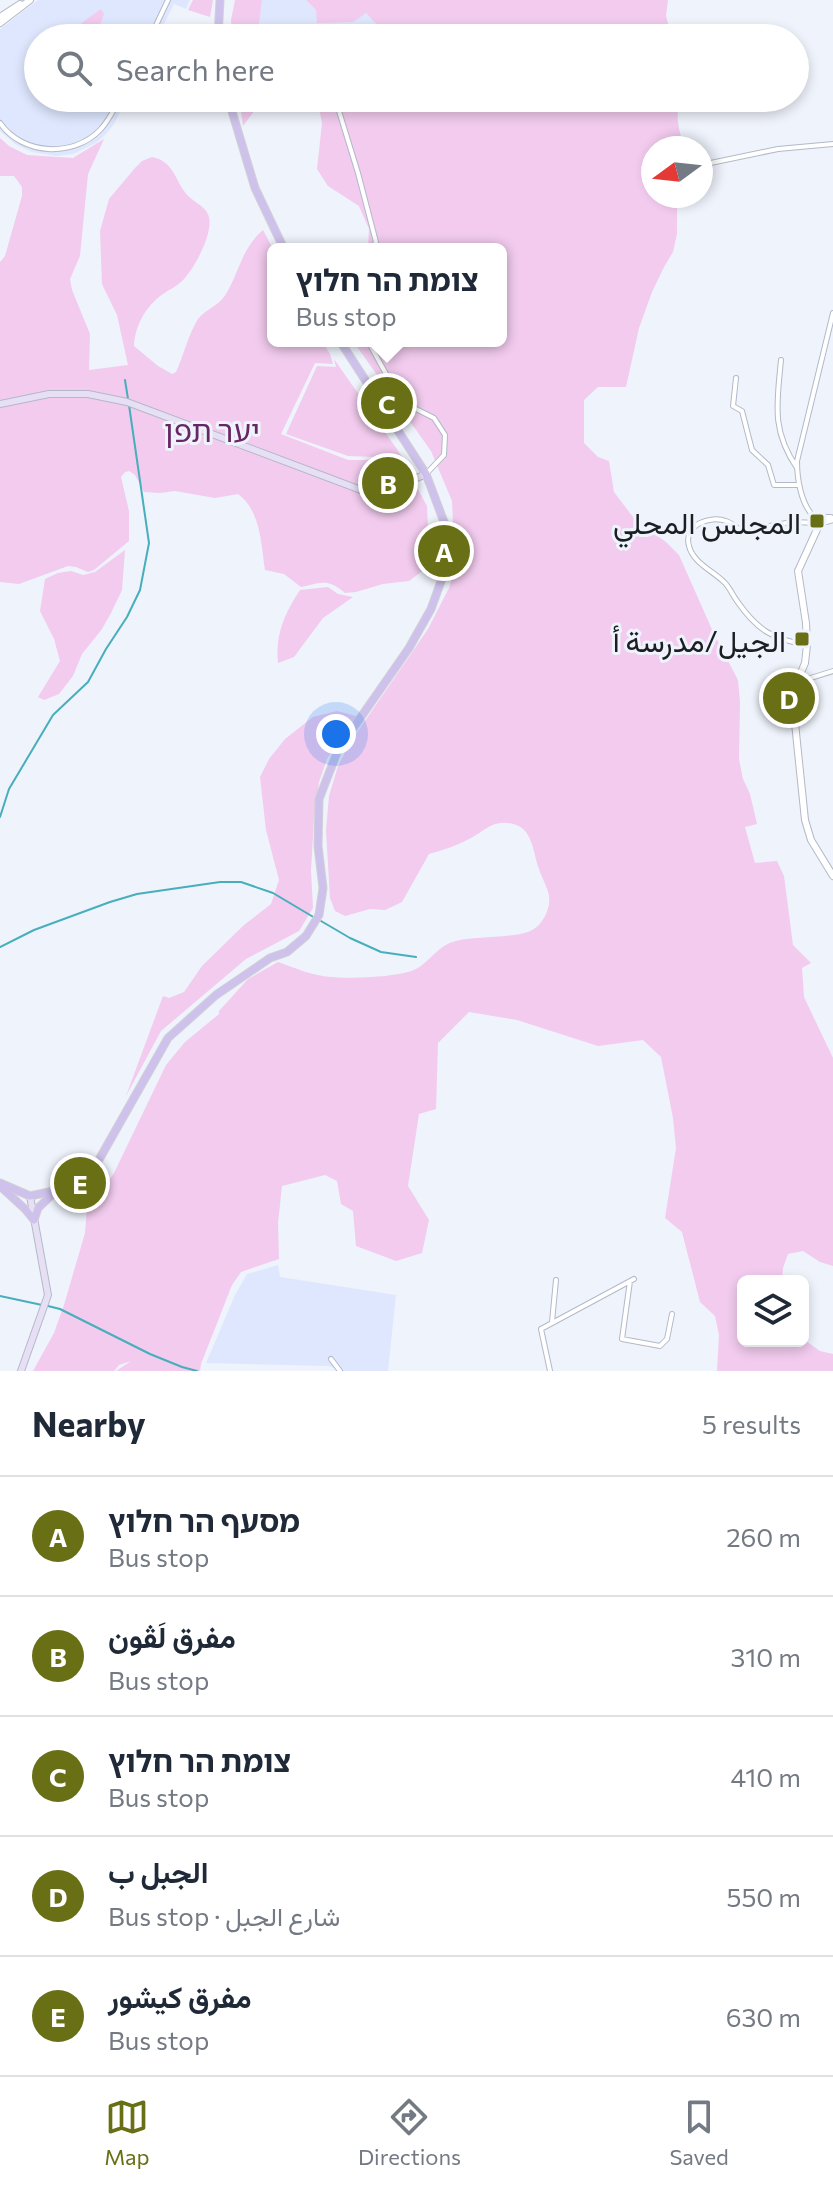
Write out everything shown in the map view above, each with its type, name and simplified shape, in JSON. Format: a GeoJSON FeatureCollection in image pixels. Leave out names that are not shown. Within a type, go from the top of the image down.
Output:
{"type":"FeatureCollection","features":[{"type":"Feature","properties":{"kind":"main road"},"geometry":{"type":"LineString","coordinates":[[219,24],[220,0]]}},
{"type":"Feature","properties":{"kind":"main road"},"geometry":{"type":"LineString","coordinates":[[231,112],[255,188],[281,243]]}},
{"type":"Feature","properties":{"kind":"main road"},"geometry":{"type":"LineString","coordinates":[[0,1184],[30,1196],[57,1190],[92,1172],[168,1038],[216,995],[270,958],[287,952],[306,936],[319,915],[323,888],[318,846],[319,799],[338,750],[409,648],[431,609],[444,573],[447,540],[444,522],[426,474],[344,347]]}},
{"type":"Feature","properties":{"kind":"main road"},"geometry":{"type":"LineString","coordinates":[[0,404],[49,394],[88,394],[127,402],[361,490],[405,483],[426,474]]}},
{"type":"Feature","properties":{"kind":"main road"},"geometry":{"type":"LineString","coordinates":[[0,1184],[34,1220]]}},
{"type":"Feature","properties":{"kind":"main road"},"geometry":{"type":"LineString","coordinates":[[34,1220],[38,1208],[57,1190]]}},
{"type":"Feature","properties":{"kind":"main road"},"geometry":{"type":"LineString","coordinates":[[21,1371],[48,1295],[30,1196]]}},
{"type":"Feature","properties":{"kind":"street"},"geometry":{"type":"LineString","coordinates":[[0,17],[15,5],[28,0]]}},
{"type":"Feature","properties":{"kind":"street"},"geometry":{"type":"LineString","coordinates":[[157,24],[168,0]]}},
{"type":"Feature","properties":{"kind":"street"},"geometry":{"type":"LineString","coordinates":[[0,23],[15,5]]}},
{"type":"Feature","properties":{"kind":"street"},"geometry":{"type":"LineString","coordinates":[[0,123],[18,140],[34,147],[68,148],[85,142],[99,131],[113,112]]}},
{"type":"Feature","properties":{"kind":"street"},"geometry":{"type":"LineString","coordinates":[[339,112],[375,243]]}},
{"type":"Feature","properties":{"kind":"street"},"geometry":{"type":"LineString","coordinates":[[713,163],[778,149],[833,144]]}},
{"type":"Feature","properties":{"kind":"street"},"geometry":{"type":"LineString","coordinates":[[833,313],[797,461],[799,485],[809,512],[814,517],[833,518]]}},
{"type":"Feature","properties":{"kind":"street"},"geometry":{"type":"LineString","coordinates":[[371,347],[406,404],[434,418],[445,435],[444,455],[426,474]]}},
{"type":"Feature","properties":{"kind":"street"},"geometry":{"type":"LineString","coordinates":[[781,360],[776,415],[785,451],[797,469]]}},
{"type":"Feature","properties":{"kind":"street"},"geometry":{"type":"LineString","coordinates":[[736,378],[733,406],[742,411],[752,450],[768,465],[774,485],[799,485]]}},
{"type":"Feature","properties":{"kind":"street"},"geometry":{"type":"LineString","coordinates":[[807,645],[780,640],[758,627],[725,583],[700,563],[689,548],[688,538],[694,526],[708,520],[725,520],[742,531],[792,522],[820,523],[833,518]]}},
{"type":"Feature","properties":{"kind":"street"},"geometry":{"type":"LineString","coordinates":[[820,523],[798,571],[807,645],[805,663],[792,694],[805,820],[811,840],[833,876]]}},
{"type":"Feature","properties":{"kind":"street"},"geometry":{"type":"LineString","coordinates":[[798,682],[833,671]]}},
{"type":"Feature","properties":{"kind":"street"},"geometry":{"type":"LineString","coordinates":[[552,1322],[556,1280]]}},
{"type":"Feature","properties":{"kind":"street"},"geometry":{"type":"LineString","coordinates":[[550,1371],[541,1329],[632,1280],[622,1339],[660,1346],[667,1339],[672,1314]]}},
{"type":"Feature","properties":{"kind":"street"},"geometry":{"type":"LineString","coordinates":[[331,1359],[340,1371]]}},
{"type":"Feature","properties":{"kind":"shaded area"},"geometry":{"type":"Polygon","coordinates":[[[38,0],[190,0],[186,9],[174,4],[164,24],[24,24],[24,112],[120,112],[114,124],[96,143],[73,154],[57,156],[32,152],[15,144],[0,131],[0,29],[38,0]]]}},
{"type":"Feature","properties":{"kind":"shaded area"},"geometry":{"type":"Polygon","coordinates":[[[262,0],[306,0],[316,10],[365,12],[376,24],[259,24],[262,0]]]}},
{"type":"Feature","properties":{"kind":"shaded area"},"geometry":{"type":"Polygon","coordinates":[[[278,1265],[280,1277],[396,1295],[388,1371],[206,1363],[247,1274],[278,1265]]]}},
{"type":"Feature","properties":{"kind":"green space"},"geometry":{"type":"Polygon","coordinates":[[[193,0],[213,0],[210,17],[188,10],[193,0]]]}},
{"type":"Feature","properties":{"kind":"green space"},"geometry":{"type":"Polygon","coordinates":[[[235,0],[262,0],[259,24],[231,24],[235,0]]]}},
{"type":"Feature","properties":{"kind":"green space"},"geometry":{"type":"Polygon","coordinates":[[[306,0],[668,0],[668,24],[376,24],[366,13],[353,22],[317,23],[316,10],[306,0]]]}},
{"type":"Feature","properties":{"kind":"green space"},"geometry":{"type":"Polygon","coordinates":[[[101,9],[104,14],[100,24],[80,24],[101,9]]]}},
{"type":"Feature","properties":{"kind":"green space"},"geometry":{"type":"Polygon","coordinates":[[[241,112],[254,112],[243,126],[241,112]]]}},
{"type":"Feature","properties":{"kind":"green space"},"geometry":{"type":"Polygon","coordinates":[[[320,112],[678,112],[681,136],[641,136],[641,208],[677,208],[673,252],[652,292],[639,328],[626,387],[598,387],[584,400],[584,443],[598,457],[609,461],[614,492],[636,521],[679,555],[738,680],[739,759],[757,824],[745,827],[755,863],[777,861],[784,876],[793,945],[811,963],[802,968],[804,997],[833,1058],[833,1266],[803,1251],[788,1254],[782,1275],[737,1275],[737,1347],[809,1347],[809,1343],[820,1351],[833,1354],[833,1371],[717,1371],[719,1335],[715,1316],[700,1302],[682,1232],[665,1218],[676,1148],[661,1057],[643,1040],[598,1046],[517,1020],[469,1012],[438,1043],[436,1109],[419,1114],[408,1186],[429,1220],[422,1253],[396,1261],[356,1246],[353,1211],[341,1204],[337,1181],[325,1175],[282,1186],[278,1223],[279,1259],[241,1272],[232,1285],[200,1371],[116,1371],[131,1361],[119,1365],[114,1371],[33,1371],[54,1333],[64,1305],[85,1233],[87,1207],[114,1173],[166,1065],[185,1042],[219,1014],[248,979],[278,962],[331,977],[375,977],[409,972],[450,943],[534,929],[549,906],[547,890],[525,830],[506,823],[494,824],[459,844],[429,854],[402,902],[385,910],[370,909],[345,916],[335,911],[330,898],[326,830],[329,796],[338,766],[349,744],[428,629],[449,588],[455,566],[452,501],[431,451],[357,347],[507,347],[507,243],[368,243],[369,229],[359,206],[328,186],[317,169],[322,123],[320,112]]]}},
{"type":"Feature","properties":{"kind":"green space","name":"יער תפן"},"geometry":{"type":"Polygon","coordinates":[[[0,138],[27,155],[73,158],[104,139],[88,174],[80,256],[70,279],[90,334],[89,370],[128,365],[117,315],[102,284],[100,231],[109,199],[142,161],[152,157],[164,162],[187,195],[205,210],[210,224],[206,241],[193,267],[182,281],[151,304],[137,331],[134,346],[172,374],[176,372],[198,319],[223,298],[245,253],[263,230],[270,243],[267,243],[267,347],[326,347],[333,364],[315,363],[281,434],[348,460],[402,460],[427,506],[430,570],[421,572],[409,581],[356,592],[345,593],[324,583],[301,587],[284,574],[265,570],[256,519],[246,501],[238,494],[215,498],[175,491],[144,492],[135,475],[129,471],[121,477],[129,511],[129,541],[88,572],[68,566],[19,584],[0,582],[0,262],[5,256],[22,187],[14,176],[0,176],[0,138]]]}},
{"type":"Feature","properties":{"kind":"green space"},"geometry":{"type":"Polygon","coordinates":[[[334,359],[403,458],[348,456],[286,434],[317,366],[336,367],[334,359]]]}},
{"type":"Feature","properties":{"kind":"green space"},"geometry":{"type":"Polygon","coordinates":[[[125,550],[122,590],[102,629],[82,654],[73,676],[59,694],[44,700],[38,697],[60,661],[54,639],[40,611],[45,579],[71,571],[83,575],[95,572],[125,550]]]}},
{"type":"Feature","properties":{"kind":"green space"},"geometry":{"type":"Polygon","coordinates":[[[328,587],[338,594],[353,597],[323,618],[294,657],[278,663],[282,624],[300,590],[328,587]]]}},
{"type":"Feature","properties":{"kind":"green space"},"geometry":{"type":"Polygon","coordinates":[[[337,711],[356,716],[327,759],[319,782],[311,871],[313,908],[299,931],[246,959],[161,1031],[126,1096],[163,996],[169,998],[184,992],[202,966],[244,925],[271,904],[279,880],[266,830],[260,777],[269,759],[285,739],[313,717],[337,711]]]}},
{"type":"Feature","properties":{"kind":"waterway"},"geometry":{"type":"LineString","coordinates":[[125,380],[128,399]]}},
{"type":"Feature","properties":{"kind":"waterway"},"geometry":{"type":"LineString","coordinates":[[0,817],[9,789],[53,715],[88,682],[140,590],[149,543],[129,405]]}},
{"type":"Feature","properties":{"kind":"waterway"},"geometry":{"type":"LineString","coordinates":[[0,947],[34,930],[137,894],[220,882],[241,882],[273,893],[315,918]]}},
{"type":"Feature","properties":{"kind":"waterway"},"geometry":{"type":"LineString","coordinates":[[321,921],[381,952],[416,957]]}},
{"type":"Feature","properties":{"kind":"waterway"},"geometry":{"type":"LineString","coordinates":[[0,1296],[42,1305]]}},
{"type":"Feature","properties":{"kind":"waterway"},"geometry":{"type":"LineString","coordinates":[[48,1306],[150,1354],[197,1371]]}},
{"type":"Feature","properties":{"kind":"place","name":"צומת הר חלוץ"},"geometry":{"type":"Point","coordinates":[387,403]}},
{"type":"Feature","properties":{"kind":"place","name":"مفرق لَڤون"},"geometry":{"type":"Point","coordinates":[388,483]}},
{"type":"Feature","properties":{"kind":"place","name":"المجلس المحلي"},"geometry":{"type":"Point","coordinates":[817,521]}},
{"type":"Feature","properties":{"kind":"place","name":"מסעף הר חלוץ"},"geometry":{"type":"Point","coordinates":[444,551]}},
{"type":"Feature","properties":{"kind":"place","name":"الجيل/مدرسة أ"},"geometry":{"type":"Point","coordinates":[802,639]}},
{"type":"Feature","properties":{"kind":"place","name":"الجبل ب"},"geometry":{"type":"Point","coordinates":[789,698]}},
{"type":"Feature","properties":{"kind":"place","name":"مفرق كيشور"},"geometry":{"type":"Point","coordinates":[80,1183]}}]}
